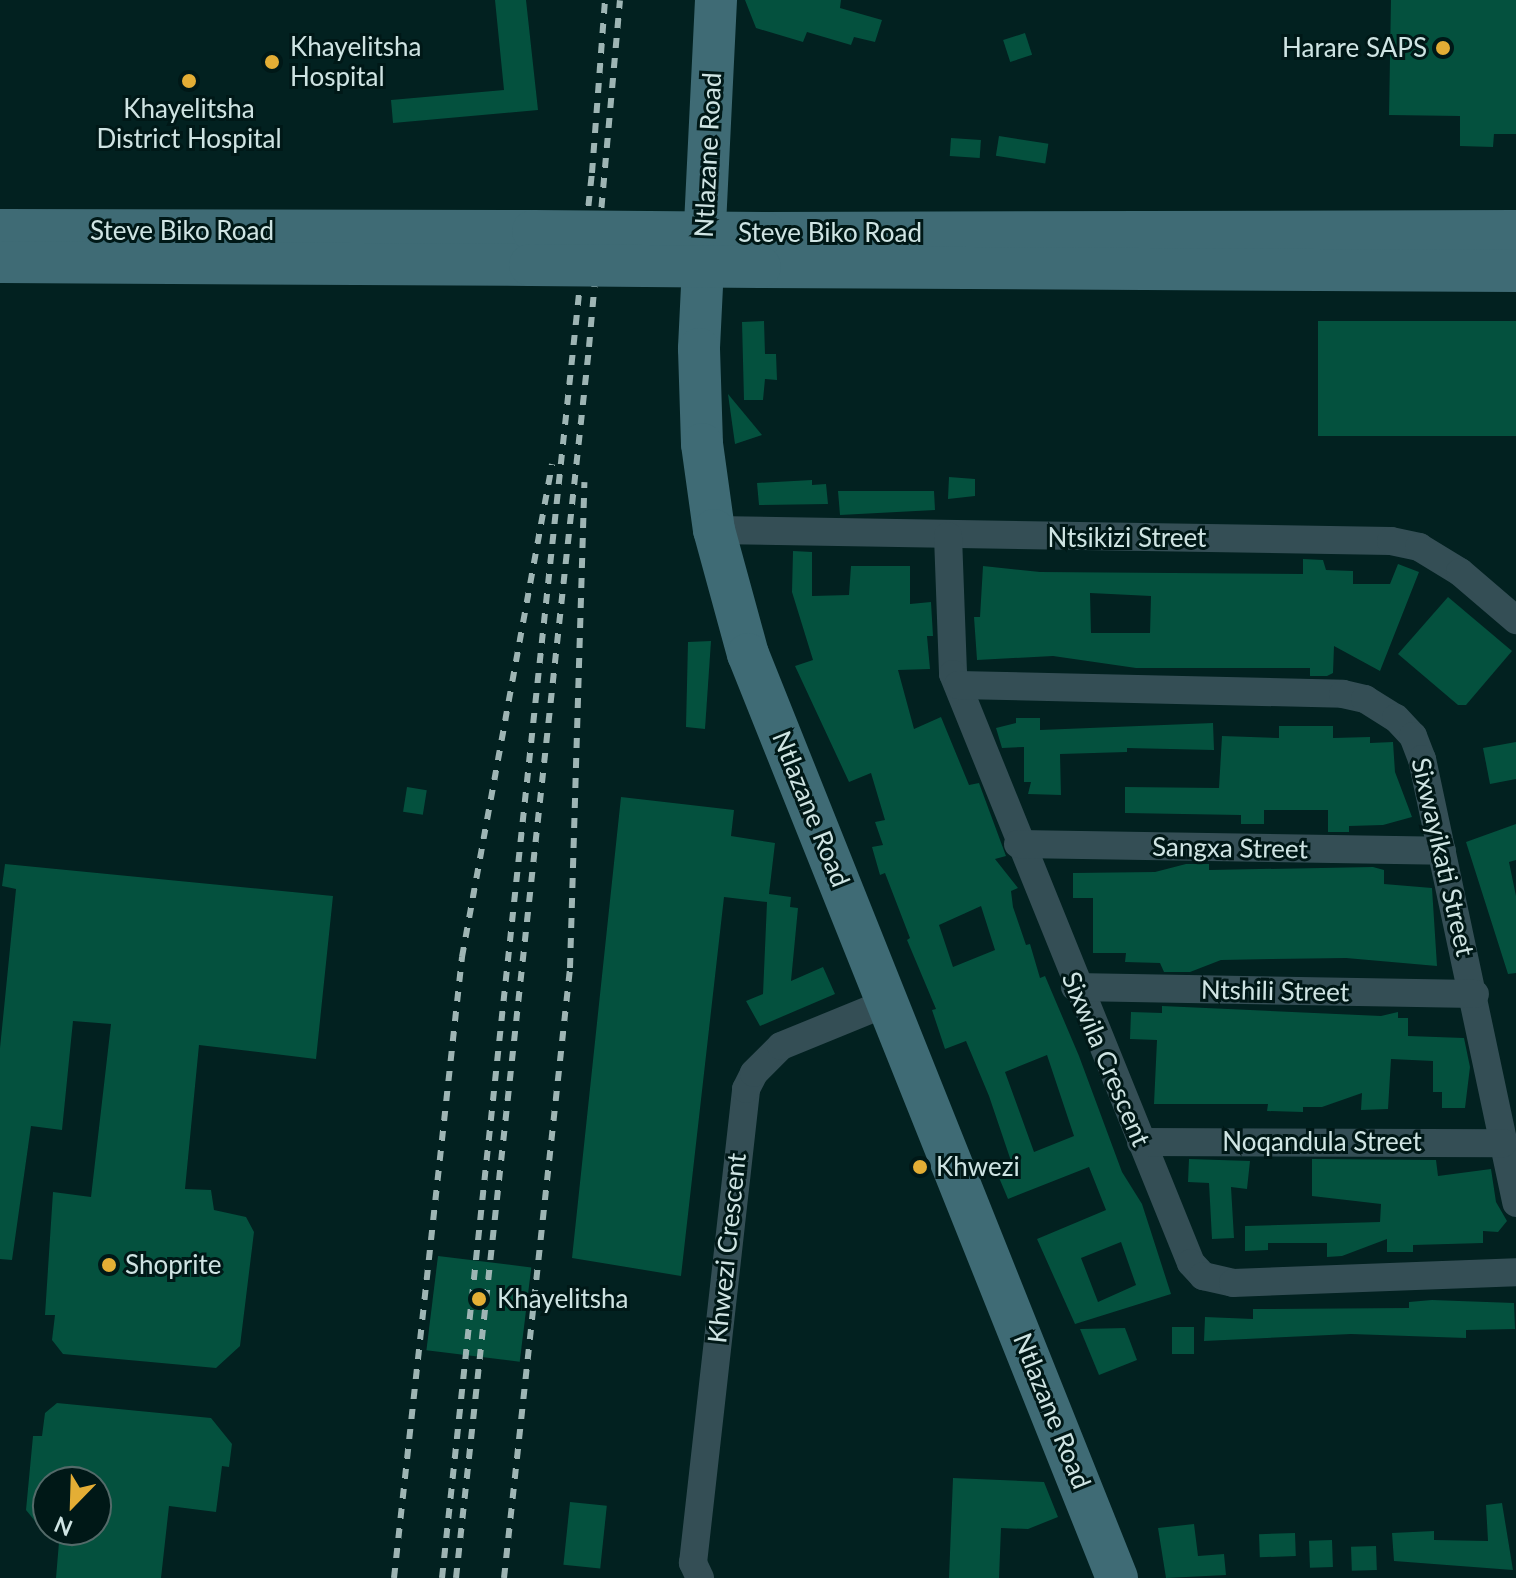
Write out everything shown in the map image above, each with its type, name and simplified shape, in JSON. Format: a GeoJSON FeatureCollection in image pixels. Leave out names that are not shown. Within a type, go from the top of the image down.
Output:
{"type":"FeatureCollection","features":[{"type":"Feature","properties":{"kind":"street","name":"Ntlazane Road"},"geometry":{"type":"LineString","coordinates":[[716,0],[699,349],[702,444],[714,530],[748,654],[1117,1578]]}},
{"type":"Feature","properties":{"kind":"street","name":"Steve Biko Road"},"geometry":{"type":"LineString","coordinates":[[0,230],[531,248],[762,250],[1516,271]]}},
{"type":"Feature","properties":{"kind":"street","name":"Steve Biko Road"},"geometry":{"type":"LineString","coordinates":[[762,250],[1516,231]]}},
{"type":"Feature","properties":{"kind":"street","name":"Steve Biko Road"},"geometry":{"type":"LineString","coordinates":[[0,262],[531,248]]}},
{"type":"Feature","properties":{"kind":"street","name":"Ntsikizi Street"},"geometry":{"type":"LineString","coordinates":[[714,530],[1391,541],[1419,547],[1460,572],[1516,620]]}},
{"type":"Feature","properties":{"kind":"street","name":"Sixwila Crescent"},"geometry":{"type":"LineString","coordinates":[[948,536],[949,662],[1075,987],[1191,1263],[1203,1276],[1233,1283],[1516,1272]]}},
{"type":"Feature","properties":{"kind":"street","name":"Sixwayikati Street"},"geometry":{"type":"LineString","coordinates":[[958,685],[1343,694],[1365,699],[1396,718],[1413,736],[1442,851],[1475,994],[1516,1203]]}},
{"type":"Feature","properties":{"kind":"street","name":"Sangxa Street"},"geometry":{"type":"LineString","coordinates":[[1018,844],[1442,851]]}},
{"type":"Feature","properties":{"kind":"street","name":"Ntshili Street"},"geometry":{"type":"LineString","coordinates":[[1075,987],[1475,994]]}},
{"type":"Feature","properties":{"kind":"street","name":"Khwezi Crescent"},"geometry":{"type":"LineString","coordinates":[[700,1578],[693,1563],[746,1089],[754,1073],[781,1046],[889,1002]]}},
{"type":"Feature","properties":{"kind":"street","name":"Noqandula Street"},"geometry":{"type":"LineString","coordinates":[[1141,1142],[1503,1143]]}},
{"type":"Feature","properties":{"kind":"building"},"geometry":{"type":"Polygon","coordinates":[[[495,0],[526,0],[538,110],[393,123],[391,100],[504,90],[495,0]]]}},
{"type":"Feature","properties":{"kind":"building"},"geometry":{"type":"Polygon","coordinates":[[[745,0],[841,0],[840,8],[882,20],[875,42],[854,37],[851,45],[807,32],[803,42],[756,28],[745,0]]]}},
{"type":"Feature","properties":{"kind":"building","name":"Harare SAPS"},"geometry":{"type":"Polygon","coordinates":[[[1391,0],[1516,0],[1516,134],[1494,134],[1493,147],[1460,146],[1460,116],[1389,115],[1391,0]]]}},
{"type":"Feature","properties":{"kind":"building"},"geometry":{"type":"Polygon","coordinates":[[[1025,33],[1032,55],[1010,62],[1003,40],[1025,33]]]}},
{"type":"Feature","properties":{"kind":"building"},"geometry":{"type":"Polygon","coordinates":[[[999,136],[1048,144],[1045,164],[996,156],[999,136]]]}},
{"type":"Feature","properties":{"kind":"building"},"geometry":{"type":"Polygon","coordinates":[[[951,138],[981,140],[980,158],[950,156],[951,138]]]}},
{"type":"Feature","properties":{"kind":"building"},"geometry":{"type":"Polygon","coordinates":[[[764,321],[765,354],[776,354],[777,380],[765,379],[763,400],[744,400],[742,322],[764,321]]]}},
{"type":"Feature","properties":{"kind":"building"},"geometry":{"type":"Polygon","coordinates":[[[1318,321],[1516,321],[1516,436],[1318,436],[1318,321]]]}},
{"type":"Feature","properties":{"kind":"building"},"geometry":{"type":"Polygon","coordinates":[[[728,394],[762,435],[735,444],[728,394]]]}},
{"type":"Feature","properties":{"kind":"building"},"geometry":{"type":"Polygon","coordinates":[[[949,477],[975,479],[975,496],[948,499],[949,477]]]}},
{"type":"Feature","properties":{"kind":"building"},"geometry":{"type":"Polygon","coordinates":[[[812,480],[812,485],[826,484],[828,504],[759,505],[757,483],[812,480]]]}},
{"type":"Feature","properties":{"kind":"building"},"geometry":{"type":"Polygon","coordinates":[[[838,491],[934,491],[935,510],[840,515],[838,491]]]}},
{"type":"Feature","properties":{"kind":"building"},"geometry":{"type":"Polygon","coordinates":[[[793,551],[812,552],[812,596],[849,595],[851,566],[910,566],[910,604],[931,602],[933,636],[927,636],[930,669],[898,670],[914,729],[941,717],[969,785],[979,783],[1006,856],[995,859],[1018,888],[1011,891],[1013,907],[1026,945],[1030,944],[1040,978],[1045,976],[1079,1056],[1122,1172],[1142,1204],[1171,1294],[1075,1324],[1037,1239],[1106,1210],[1089,1167],[1008,1199],[995,1168],[1011,1161],[989,1096],[966,1041],[945,1049],[932,1010],[936,1009],[907,940],[910,938],[885,873],[880,875],[872,847],[883,845],[875,822],[885,820],[871,773],[849,782],[795,666],[813,660],[792,592],[793,551]],[[981,906],[939,925],[953,967],[995,950],[981,906]],[[1047,1055],[1005,1072],[1034,1152],[1074,1136],[1047,1055]],[[1121,1242],[1081,1258],[1098,1302],[1136,1285],[1121,1242]]]}},
{"type":"Feature","properties":{"kind":"building"},"geometry":{"type":"Polygon","coordinates":[[[1303,559],[1323,560],[1326,570],[1353,571],[1353,584],[1390,584],[1398,564],[1419,572],[1380,671],[1334,646],[1333,673],[1327,676],[1310,676],[1310,668],[1136,668],[1053,656],[977,660],[974,617],[980,617],[983,566],[1040,572],[1303,574],[1303,559]],[[1090,593],[1091,633],[1150,633],[1151,596],[1090,593]]]}},
{"type":"Feature","properties":{"kind":"building"},"geometry":{"type":"Polygon","coordinates":[[[1448,597],[1512,651],[1466,705],[1458,705],[1398,654],[1448,597]]]}},
{"type":"Feature","properties":{"kind":"building"},"geometry":{"type":"Polygon","coordinates":[[[711,641],[705,729],[686,727],[688,642],[711,641]]]}},
{"type":"Feature","properties":{"kind":"building"},"geometry":{"type":"Polygon","coordinates":[[[1016,718],[1040,718],[1040,730],[1213,723],[1214,750],[1127,748],[1127,752],[1060,754],[1061,795],[1028,794],[1031,782],[1024,782],[1024,747],[1002,748],[996,728],[1016,723],[1016,718]]]}},
{"type":"Feature","properties":{"kind":"building"},"geometry":{"type":"Polygon","coordinates":[[[1279,726],[1333,726],[1333,738],[1370,737],[1370,743],[1393,742],[1395,772],[1412,817],[1383,825],[1349,826],[1349,832],[1328,832],[1328,810],[1264,810],[1264,824],[1241,824],[1241,815],[1125,813],[1125,787],[1219,788],[1222,736],[1279,738],[1279,726]]]}},
{"type":"Feature","properties":{"kind":"building"},"geometry":{"type":"Polygon","coordinates":[[[1516,742],[1516,779],[1490,784],[1483,748],[1516,742]]]}},
{"type":"Feature","properties":{"kind":"building"},"geometry":{"type":"Polygon","coordinates":[[[407,787],[427,790],[423,815],[403,812],[407,787]]]}},
{"type":"Feature","properties":{"kind":"building"},"geometry":{"type":"Polygon","coordinates":[[[621,797],[734,810],[731,836],[775,843],[769,894],[791,897],[790,907],[798,908],[791,981],[823,967],[835,994],[760,1026],[746,1001],[763,994],[767,902],[724,897],[681,1276],[572,1258],[621,797]]]}},
{"type":"Feature","properties":{"kind":"building"},"geometry":{"type":"Polygon","coordinates":[[[1516,824],[1516,860],[1509,862],[1516,896],[1516,973],[1508,974],[1466,842],[1516,824]]]}},
{"type":"Feature","properties":{"kind":"building"},"geometry":{"type":"Polygon","coordinates":[[[5,864],[333,896],[316,1059],[199,1045],[185,1189],[211,1190],[214,1210],[246,1217],[254,1232],[240,1346],[216,1368],[63,1354],[52,1340],[55,1315],[45,1315],[53,1192],[91,1197],[111,1024],[73,1021],[62,1130],[31,1126],[12,1260],[0,1259],[0,1048],[16,889],[2,886],[5,864]]]}},
{"type":"Feature","properties":{"kind":"building"},"geometry":{"type":"Polygon","coordinates":[[[1186,864],[1209,864],[1209,870],[1373,867],[1384,870],[1384,884],[1432,888],[1437,966],[1346,958],[1221,960],[1190,972],[1164,972],[1160,963],[1125,962],[1126,953],[1093,953],[1093,898],[1073,898],[1073,873],[1155,872],[1186,864]]]}},
{"type":"Feature","properties":{"kind":"building"},"geometry":{"type":"Polygon","coordinates":[[[1162,1006],[1381,1016],[1398,1012],[1398,1018],[1408,1018],[1408,1036],[1464,1038],[1470,1067],[1465,1108],[1442,1108],[1442,1092],[1433,1092],[1433,1061],[1391,1059],[1388,1109],[1361,1110],[1362,1093],[1322,1107],[1303,1107],[1303,1112],[1267,1111],[1268,1104],[1154,1104],[1157,1040],[1130,1039],[1131,1012],[1162,1013],[1162,1006]]]}},
{"type":"Feature","properties":{"kind":"building"},"geometry":{"type":"Polygon","coordinates":[[[1189,1159],[1250,1161],[1247,1189],[1231,1187],[1234,1238],[1212,1239],[1209,1183],[1188,1182],[1189,1159]]]}},
{"type":"Feature","properties":{"kind":"building"},"geometry":{"type":"Polygon","coordinates":[[[1312,1159],[1436,1160],[1438,1176],[1491,1169],[1496,1202],[1507,1221],[1498,1232],[1483,1231],[1483,1243],[1413,1245],[1413,1252],[1387,1252],[1387,1239],[1342,1256],[1327,1257],[1327,1243],[1268,1243],[1268,1250],[1245,1251],[1245,1226],[1380,1222],[1381,1204],[1312,1196],[1312,1159]]]}},
{"type":"Feature","properties":{"kind":"building"},"geometry":{"type":"Polygon","coordinates":[[[438,1256],[531,1267],[520,1362],[426,1350],[438,1256]]]}},
{"type":"Feature","properties":{"kind":"building"},"geometry":{"type":"Polygon","coordinates":[[[1409,1302],[1514,1303],[1515,1329],[1466,1330],[1466,1338],[1351,1334],[1204,1341],[1205,1317],[1253,1319],[1253,1309],[1409,1308],[1409,1302]]]}},
{"type":"Feature","properties":{"kind":"building"},"geometry":{"type":"Polygon","coordinates":[[[1172,1327],[1194,1327],[1194,1354],[1172,1354],[1172,1327]]]}},
{"type":"Feature","properties":{"kind":"building"},"geometry":{"type":"Polygon","coordinates":[[[1125,1328],[1137,1360],[1099,1375],[1080,1329],[1125,1328]]]}},
{"type":"Feature","properties":{"kind":"building"},"geometry":{"type":"Polygon","coordinates":[[[57,1403],[211,1418],[232,1444],[229,1467],[222,1466],[216,1512],[169,1506],[161,1578],[56,1578],[59,1546],[112,1546],[112,1466],[32,1466],[32,1517],[26,1510],[33,1436],[42,1436],[45,1413],[57,1403]]]}},
{"type":"Feature","properties":{"kind":"building"},"geometry":{"type":"Polygon","coordinates":[[[953,1478],[1044,1482],[1058,1517],[1028,1529],[1001,1528],[999,1578],[949,1578],[953,1478]]]}},
{"type":"Feature","properties":{"kind":"building"},"geometry":{"type":"Polygon","coordinates":[[[570,1502],[607,1506],[600,1569],[563,1565],[570,1502]]]}},
{"type":"Feature","properties":{"kind":"building"},"geometry":{"type":"Polygon","coordinates":[[[1502,1503],[1513,1570],[1394,1561],[1392,1533],[1434,1531],[1434,1540],[1488,1541],[1486,1505],[1502,1503]]]}},
{"type":"Feature","properties":{"kind":"building"},"geometry":{"type":"Polygon","coordinates":[[[1194,1524],[1198,1556],[1224,1554],[1226,1575],[1166,1578],[1158,1528],[1194,1524]]]}},
{"type":"Feature","properties":{"kind":"building"},"geometry":{"type":"Polygon","coordinates":[[[1295,1533],[1296,1556],[1260,1557],[1259,1534],[1295,1533]]]}},
{"type":"Feature","properties":{"kind":"building"},"geometry":{"type":"Polygon","coordinates":[[[1332,1540],[1333,1567],[1310,1568],[1309,1541],[1332,1540]]]}},
{"type":"Feature","properties":{"kind":"building"},"geometry":{"type":"Polygon","coordinates":[[[1376,1546],[1377,1570],[1352,1571],[1351,1547],[1376,1546]]]}},
{"type":"Feature","properties":{"kind":"railway"},"geometry":{"type":"LineString","coordinates":[[442,1578],[592,173],[605,0]]}},
{"type":"Feature","properties":{"kind":"railway"},"geometry":{"type":"LineString","coordinates":[[456,1578],[589,347],[620,0]]}},
{"type":"Feature","properties":{"kind":"railway"},"geometry":{"type":"LineString","coordinates":[[394,1578],[462,957],[552,464]]}},
{"type":"Feature","properties":{"kind":"railway"},"geometry":{"type":"LineString","coordinates":[[504,1578],[570,968],[584,482]]}},
{"type":"Feature","properties":{"kind":"place","name":"Harare SAPS"},"geometry":{"type":"Point","coordinates":[1443,48]}},
{"type":"Feature","properties":{"kind":"place","name":"Khayelitsha Hospital"},"geometry":{"type":"Point","coordinates":[272,62]}},
{"type":"Feature","properties":{"kind":"place","name":"Khayelitsha District Hospital"},"geometry":{"type":"Point","coordinates":[189,81]}},
{"type":"Feature","properties":{"kind":"place","name":"Khwezi"},"geometry":{"type":"Point","coordinates":[920,1167]}},
{"type":"Feature","properties":{"kind":"place","name":"Shoprite"},"geometry":{"type":"Point","coordinates":[109,1265]}},
{"type":"Feature","properties":{"kind":"place","name":"Khayelitsha"},"geometry":{"type":"Point","coordinates":[479,1299]}}]}
